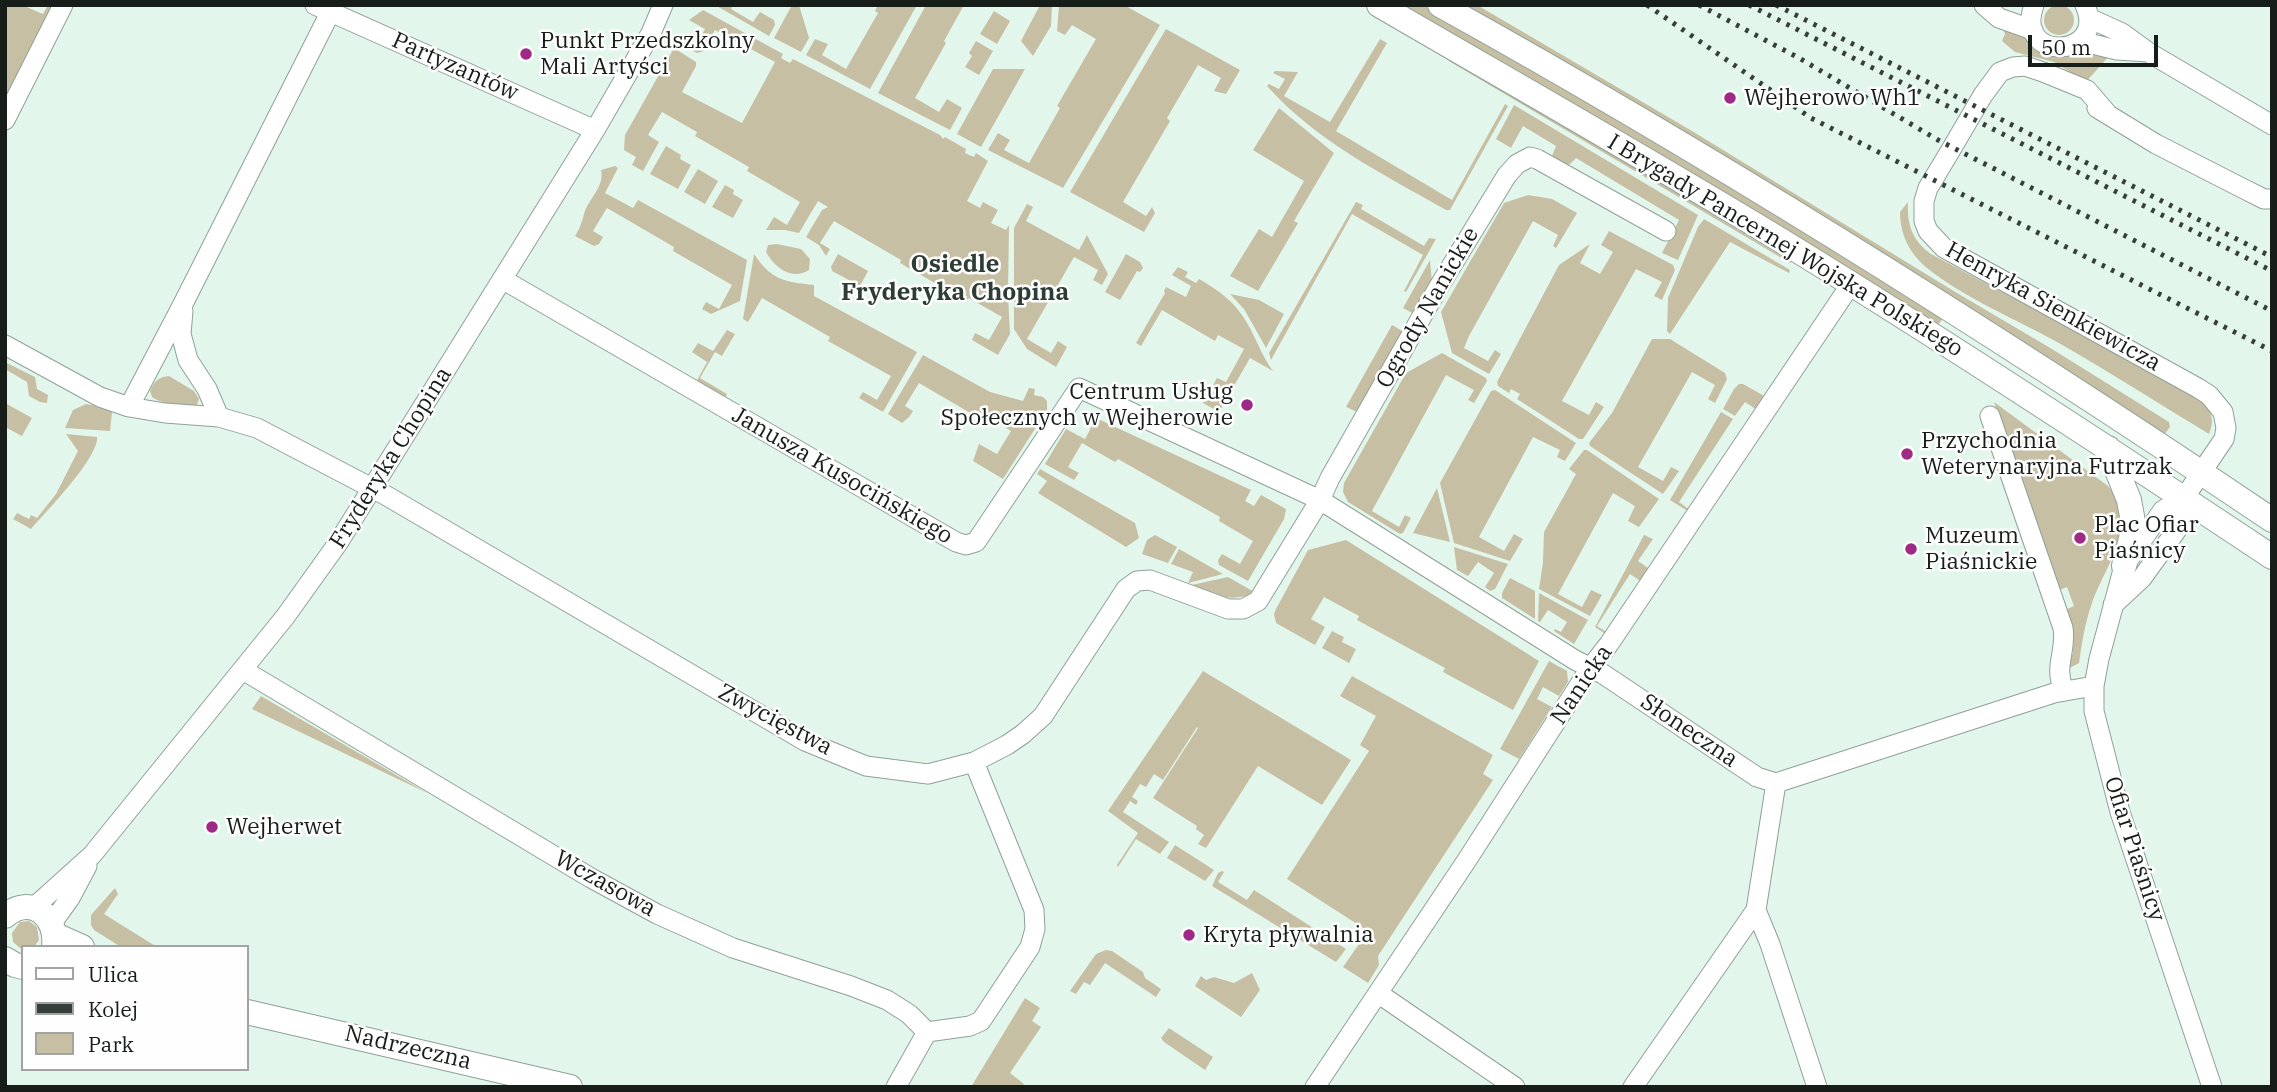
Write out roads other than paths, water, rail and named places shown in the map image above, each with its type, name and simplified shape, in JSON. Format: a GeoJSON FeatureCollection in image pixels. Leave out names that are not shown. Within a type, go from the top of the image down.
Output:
{"type":"FeatureCollection","features":[{"type":"Feature","properties":{"kind":"main road","name":"I Brygady Pancernej Wojska Polskiego"},"geometry":{"type":"LineString","coordinates":[[1379,5],[1670,173],[1851,284],[2108,448],[2272,557]]}},
{"type":"Feature","properties":{"kind":"main road","name":"I Brygady Pancernej Wojska Polskiego"},"geometry":{"type":"LineString","coordinates":[[1440,5],[1673,139],[1847,245],[2272,520]]}},
{"type":"Feature","properties":{"kind":"main road"},"geometry":{"type":"LineString","coordinates":[[2108,448],[2129,500],[2134,527],[2124,566]]}},
{"type":"Feature","properties":{"kind":"main road"},"geometry":{"type":"LineString","coordinates":[[6,914],[20,908],[78,945]]}},
{"type":"Feature","properties":{"kind":"main road","name":"Nadrzeczna"},"geometry":{"type":"LineString","coordinates":[[248,1012],[570,1087]]}},
{"type":"Feature","properties":{"kind":"street"},"geometry":{"type":"LineString","coordinates":[[5,120],[63,5]]}},
{"type":"Feature","properties":{"kind":"street","name":"Fryderyka Chopina"},"geometry":{"type":"LineString","coordinates":[[48,928],[92,855],[243,670],[299,597],[373,489],[595,130],[651,33],[663,5]]}},
{"type":"Feature","properties":{"kind":"street","name":"Fryderyka Chopina"},"geometry":{"type":"LineString","coordinates":[[651,33],[674,5]]}},
{"type":"Feature","properties":{"kind":"street"},"geometry":{"type":"LineString","coordinates":[[1984,5],[1999,18],[2033,30]]}},
{"type":"Feature","properties":{"kind":"street"},"geometry":{"type":"LineString","coordinates":[[2034,5],[2031,14],[2033,30],[2038,38],[2053,48],[2063,48],[2080,41],[2117,50],[2148,52]]}},
{"type":"Feature","properties":{"kind":"street"},"geometry":{"type":"LineString","coordinates":[[129,407],[183,304],[327,8]]}},
{"type":"Feature","properties":{"kind":"street","name":"Partyzantów"},"geometry":{"type":"LineString","coordinates":[[327,8],[595,130]]}},
{"type":"Feature","properties":{"kind":"street"},"geometry":{"type":"LineString","coordinates":[[2080,41],[2088,27],[2087,12]]}},
{"type":"Feature","properties":{"kind":"street"},"geometry":{"type":"LineString","coordinates":[[2087,12],[2148,52],[2272,125]]}},
{"type":"Feature","properties":{"kind":"street","name":"Henryka Sienkiewicza"},"geometry":{"type":"LineString","coordinates":[[2202,473],[2226,434],[2223,412],[2209,395],[1944,248],[1928,231],[1924,221],[1924,201],[1928,188],[1983,95],[2000,72],[2025,66],[2087,90],[2106,112],[2156,144],[2264,199],[2272,199]]}},
{"type":"Feature","properties":{"kind":"street","name":"Ogrody Nanickie"},"geometry":{"type":"LineString","coordinates":[[1258,600],[1320,500],[1438,288],[1507,175],[1517,164],[1530,157],[1537,159],[1666,232]]}},
{"type":"Feature","properties":{"kind":"street","name":"Janusza Kusocińskiego"},"geometry":{"type":"LineString","coordinates":[[502,279],[720,407],[956,542],[966,545],[976,542],[1079,388],[1320,500]]}},
{"type":"Feature","properties":{"kind":"street","name":"Nanicka"},"geometry":{"type":"LineString","coordinates":[[1315,1087],[1591,667],[1851,284]]}},
{"type":"Feature","properties":{"kind":"street"},"geometry":{"type":"LineString","coordinates":[[183,304],[181,334],[188,360],[207,389],[219,417]]}},
{"type":"Feature","properties":{"kind":"street","name":"Zwycięstwa"},"geometry":{"type":"LineString","coordinates":[[5,345],[100,397],[129,407],[219,417],[257,428],[373,489],[804,741],[866,766],[928,774],[974,762],[1007,745],[1043,716],[1131,584],[1144,579],[1150,580],[1228,609],[1243,609],[1258,600]]}},
{"type":"Feature","properties":{"kind":"street"},"geometry":{"type":"LineString","coordinates":[[1990,416],[2063,628],[2065,639],[2059,679],[2064,690]]}},
{"type":"Feature","properties":{"kind":"street"},"geometry":{"type":"LineString","coordinates":[[2112,607],[2142,578],[2181,524],[2183,498],[2202,473]]}},
{"type":"Feature","properties":{"kind":"street","name":"Ofiar Piaśnicy"},"geometry":{"type":"LineString","coordinates":[[2183,498],[2163,510],[2124,566],[2099,659],[2094,686],[2094,712],[2109,775],[2212,1087]]}},
{"type":"Feature","properties":{"kind":"street","name":"Słoneczna"},"geometry":{"type":"LineString","coordinates":[[1320,500],[1575,660],[1591,667],[1757,777],[1776,783]]}},
{"type":"Feature","properties":{"kind":"street","name":"Wczasowa"},"geometry":{"type":"LineString","coordinates":[[243,670],[657,914],[733,948],[887,1000],[909,1014],[927,1032]]}},
{"type":"Feature","properties":{"kind":"street"},"geometry":{"type":"LineString","coordinates":[[1633,1087],[1756,910],[1776,783],[2064,690],[2094,686]]}},
{"type":"Feature","properties":{"kind":"street"},"geometry":{"type":"LineString","coordinates":[[896,1087],[927,1032],[970,1026],[981,1021],[1030,947],[1035,929],[1034,910],[974,762]]}},
{"type":"Feature","properties":{"kind":"street"},"geometry":{"type":"LineString","coordinates":[[1756,910],[1770,944],[1817,1087]]}},
{"type":"Feature","properties":{"kind":"street"},"geometry":{"type":"LineString","coordinates":[[1376,996],[1385,998],[1516,1087]]}},
{"type":"Feature","properties":{"kind":"railway"},"geometry":{"type":"LineString","coordinates":[[1647,5],[1811,118],[2272,351]]}},
{"type":"Feature","properties":{"kind":"railway"},"geometry":{"type":"LineString","coordinates":[[1699,5],[1799,58],[1938,140],[2272,311]]}},
{"type":"Feature","properties":{"kind":"railway"},"geometry":{"type":"LineString","coordinates":[[1749,5],[2272,271]]}},
{"type":"Feature","properties":{"kind":"railway"},"geometry":{"type":"LineString","coordinates":[[1776,5],[2272,257]]}},
{"type":"Feature","properties":{"kind":"place","name":"Punkt Przedszkolny Mali Artyści"},"geometry":{"type":"Point","coordinates":[526,54]}},
{"type":"Feature","properties":{"kind":"place","name":"Wejherowo Wh1"},"geometry":{"type":"Point","coordinates":[1730,98]}},
{"type":"Feature","properties":{"kind":"place","name":"Centrum Usług Społecznych w Wejherowie"},"geometry":{"type":"Point","coordinates":[1247,405]}},
{"type":"Feature","properties":{"kind":"place","name":"Przychodnia Weterynaryjna Futrzak"},"geometry":{"type":"Point","coordinates":[1907,454]}},
{"type":"Feature","properties":{"kind":"place","name":"Plac Ofiar Piaśnicy"},"geometry":{"type":"Point","coordinates":[2080,538]}},
{"type":"Feature","properties":{"kind":"place","name":"Muzeum Piaśnickie"},"geometry":{"type":"Point","coordinates":[1911,549]}},
{"type":"Feature","properties":{"kind":"place","name":"Wejherwet"},"geometry":{"type":"Point","coordinates":[212,827]}},
{"type":"Feature","properties":{"kind":"place","name":"Kryta pływalnia"},"geometry":{"type":"Point","coordinates":[1189,935]}},
{"type":"Feature","properties":{"kind":"district","name":"Osiedle Fryderyka Chopina"},"geometry":{"type":"Point","coordinates":[955,279]}}]}
